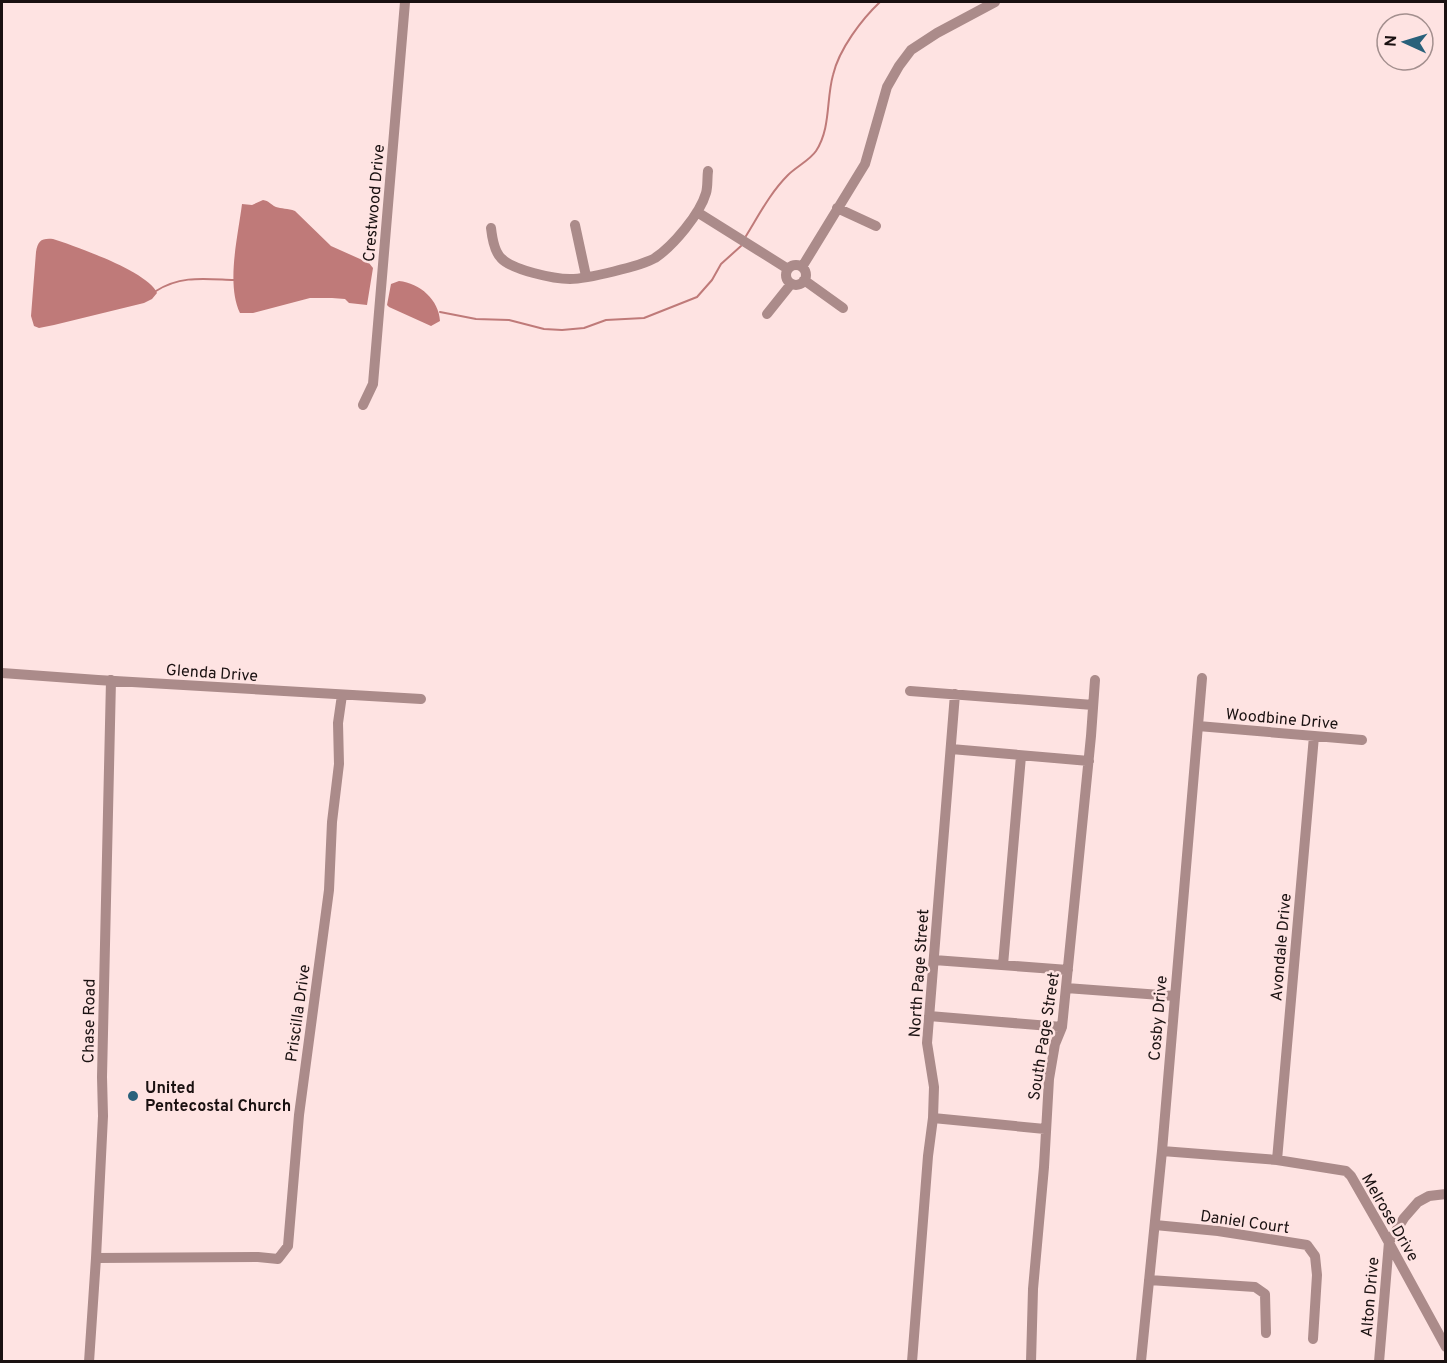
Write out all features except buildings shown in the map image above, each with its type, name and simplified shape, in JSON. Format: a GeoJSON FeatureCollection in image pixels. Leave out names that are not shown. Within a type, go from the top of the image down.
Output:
{"type":"FeatureCollection","features":[{"type":"Feature","properties":{"kind":"street","name":"Crestwood Drive"},"geometry":{"type":"LineString","coordinates":[[363,405],[373,384],[405,2]]}},
{"type":"Feature","properties":{"kind":"street"},"geometry":{"type":"LineString","coordinates":[[802,267],[865,164],[887,87],[899,66],[911,50],[937,33],[995,2]]}},
{"type":"Feature","properties":{"kind":"street"},"geometry":{"type":"LineString","coordinates":[[491,228],[492,239],[500,257],[518,270],[569,279],[586,276],[654,258],[673,242],[697,212],[706,193],[708,171]]}},
{"type":"Feature","properties":{"kind":"street"},"geometry":{"type":"LineString","coordinates":[[837,208],[876,226]]}},
{"type":"Feature","properties":{"kind":"street"},"geometry":{"type":"LineString","coordinates":[[697,212],[788,269]]}},
{"type":"Feature","properties":{"kind":"street"},"geometry":{"type":"LineString","coordinates":[[575,225],[586,276]]}},
{"type":"Feature","properties":{"kind":"street"},"geometry":{"type":"LineString","coordinates":[[796,265],[802,267],[806,272],[804,280],[798,285],[791,284],[786,276],[788,269],[796,265]]}},
{"type":"Feature","properties":{"kind":"street"},"geometry":{"type":"LineString","coordinates":[[804,280],[843,308]]}},
{"type":"Feature","properties":{"kind":"street"},"geometry":{"type":"LineString","coordinates":[[767,314],[791,284]]}},
{"type":"Feature","properties":{"kind":"street","name":"Glenda Drive"},"geometry":{"type":"LineString","coordinates":[[2,672],[421,699]]}},
{"type":"Feature","properties":{"kind":"street","name":"Cosby Drive"},"geometry":{"type":"LineString","coordinates":[[1141,1361],[1162,1151],[1202,678]]}},
{"type":"Feature","properties":{"kind":"street","name":"Chase Road"},"geometry":{"type":"LineString","coordinates":[[88,1362],[103,1116],[111,680]]}},
{"type":"Feature","properties":{"kind":"street","name":"South Page Street"},"geometry":{"type":"LineString","coordinates":[[1031,1362],[1033,1289],[1049,1079],[1062,1027],[1095,680]]}},
{"type":"Feature","properties":{"kind":"street"},"geometry":{"type":"LineString","coordinates":[[910,691],[1093,705]]}},
{"type":"Feature","properties":{"kind":"street","name":"North Page Street"},"geometry":{"type":"LineString","coordinates":[[912,1362],[933,1118],[934,1087],[927,1043],[955,694]]}},
{"type":"Feature","properties":{"kind":"street","name":"Priscilla Drive"},"geometry":{"type":"LineString","coordinates":[[96,1258],[258,1257],[278,1259],[288,1246],[299,1115],[329,890],[332,822],[339,764],[338,723],[342,695]]}},
{"type":"Feature","properties":{"kind":"street","name":"Woodbine Drive"},"geometry":{"type":"LineString","coordinates":[[1198,726],[1362,740]]}},
{"type":"Feature","properties":{"kind":"street","name":"Avondale Drive"},"geometry":{"type":"LineString","coordinates":[[1277,1160],[1314,736]]}},
{"type":"Feature","properties":{"kind":"street"},"geometry":{"type":"LineString","coordinates":[[951,749],[1089,761]]}},
{"type":"Feature","properties":{"kind":"street"},"geometry":{"type":"LineString","coordinates":[[1003,965],[1021,756]]}},
{"type":"Feature","properties":{"kind":"street"},"geometry":{"type":"LineString","coordinates":[[934,960],[1068,970]]}},
{"type":"Feature","properties":{"kind":"street"},"geometry":{"type":"LineString","coordinates":[[1066,988],[1174,996]]}},
{"type":"Feature","properties":{"kind":"street"},"geometry":{"type":"LineString","coordinates":[[929,1016],[1062,1027]]}},
{"type":"Feature","properties":{"kind":"street"},"geometry":{"type":"LineString","coordinates":[[933,1118],[1045,1129]]}},
{"type":"Feature","properties":{"kind":"street","name":"Melrose Drive"},"geometry":{"type":"LineString","coordinates":[[1162,1151],[1277,1160],[1341,1169],[1346,1172],[1351,1176],[1389,1242],[1446,1347]]}},
{"type":"Feature","properties":{"kind":"street","name":"Alton Drive"},"geometry":{"type":"LineString","coordinates":[[1379,1362],[1389,1242],[1404,1218],[1418,1202],[1434,1195],[1446,1194]]}},
{"type":"Feature","properties":{"kind":"street","name":"Daniel Court"},"geometry":{"type":"LineString","coordinates":[[1155,1225],[1218,1231],[1307,1245],[1315,1256],[1317,1275],[1313,1339]]}},
{"type":"Feature","properties":{"kind":"street"},"geometry":{"type":"LineString","coordinates":[[1149,1280],[1255,1287],[1265,1294],[1266,1333]]}},
{"type":"Feature","properties":{"kind":"shaded area"},"geometry":{"type":"Polygon","coordinates":[[[263,200],[276,207],[295,211],[331,246],[369,263],[373,268],[367,305],[349,303],[345,299],[310,298],[253,313],[240,313],[236,301],[233,274],[242,204],[252,205],[263,200]]]}},
{"type":"Feature","properties":{"kind":"shaded area"},"geometry":{"type":"Polygon","coordinates":[[[46,239],[53,239],[126,269],[151,285],[157,293],[144,303],[54,325],[39,328],[34,326],[31,316],[36,252],[39,243],[46,239]]]}},
{"type":"Feature","properties":{"kind":"shaded area"},"geometry":{"type":"Polygon","coordinates":[[[399,281],[414,285],[427,294],[436,306],[440,321],[431,326],[389,307],[387,305],[391,284],[399,281]]]}},
{"type":"Feature","properties":{"kind":"waterway"},"geometry":{"type":"LineString","coordinates":[[746,236],[776,189],[791,172],[816,151],[824,133],[831,84],[840,55],[852,35],[880,2]]}},
{"type":"Feature","properties":{"kind":"waterway"},"geometry":{"type":"LineString","coordinates":[[440,312],[476,319],[509,320],[544,329],[562,330],[584,328],[606,320],[644,318],[697,297],[712,280],[721,264],[741,246]]}},
{"type":"Feature","properties":{"kind":"waterway"},"geometry":{"type":"LineString","coordinates":[[156,291],[184,280],[234,280]]}},
{"type":"Feature","properties":{"kind":"place","name":"United Pentecostal Church"},"geometry":{"type":"Point","coordinates":[133,1096]}}]}
